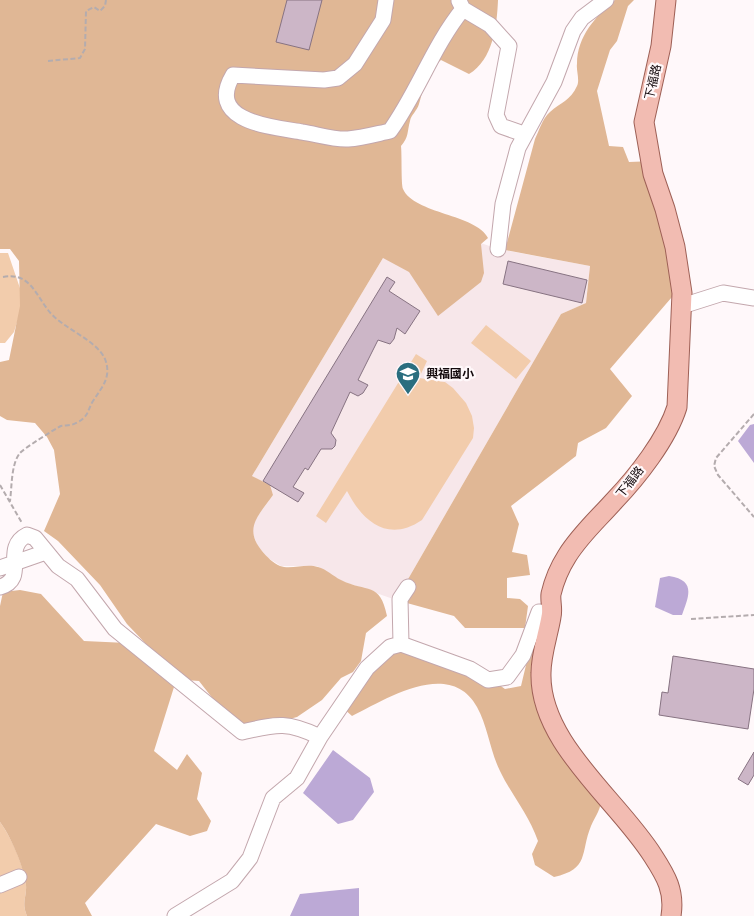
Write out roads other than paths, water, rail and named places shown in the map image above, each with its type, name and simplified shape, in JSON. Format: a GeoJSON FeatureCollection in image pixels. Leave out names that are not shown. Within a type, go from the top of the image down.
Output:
{"type":"FeatureCollection","features":[{"type":"Feature","properties":{"kind":"main road","name":"下福路"},"geometry":{"type":"LineString","coordinates":[[666,0],[661,46],[644,122],[652,174],[665,209],[675,247],[682,306],[677,407],[672,421],[631,481],[568,555],[551,596],[552,614],[540,673],[545,705],[560,738],[586,773],[639,833],[669,882],[670,916]]}},
{"type":"Feature","properties":{"kind":"street"},"geometry":{"type":"LineString","coordinates":[[386,0],[383,20],[355,64],[338,78],[324,80],[233,75],[226,86],[227,99],[234,113],[246,121],[272,127],[347,139],[390,131],[412,98],[461,4],[490,25],[509,46],[496,115],[501,126],[524,134]]}},
{"type":"Feature","properties":{"kind":"street"},"geometry":{"type":"LineString","coordinates":[[498,249],[503,204],[518,148],[524,134],[554,82],[573,31],[582,18],[606,0]]}},
{"type":"Feature","properties":{"kind":"street"},"geometry":{"type":"LineString","coordinates":[[682,306],[723,293],[754,298]]}},
{"type":"Feature","properties":{"kind":"street"},"geometry":{"type":"LineString","coordinates":[[0,588],[10,582],[16,569],[14,546],[18,539],[27,535],[35,538],[58,566],[78,579],[115,629],[242,732],[278,724],[301,727],[320,737]]}},
{"type":"Feature","properties":{"kind":"street"},"geometry":{"type":"LineString","coordinates":[[0,568],[46,552]]}},
{"type":"Feature","properties":{"kind":"street"},"geometry":{"type":"LineString","coordinates":[[401,644],[400,599],[408,588]]}},
{"type":"Feature","properties":{"kind":"street"},"geometry":{"type":"LineString","coordinates":[[175,916],[232,881],[250,858],[273,798],[297,778],[320,737],[367,668],[390,646],[401,644],[470,669],[488,680],[507,677],[523,655],[539,612],[552,614]]}},
{"type":"Feature","properties":{"kind":"street"},"geometry":{"type":"LineString","coordinates":[[0,885],[19,878]]}},
{"type":"Feature","properties":{"kind":"place","name":"興福國小"},"geometry":{"type":"Point","coordinates":[408,395]}}]}
